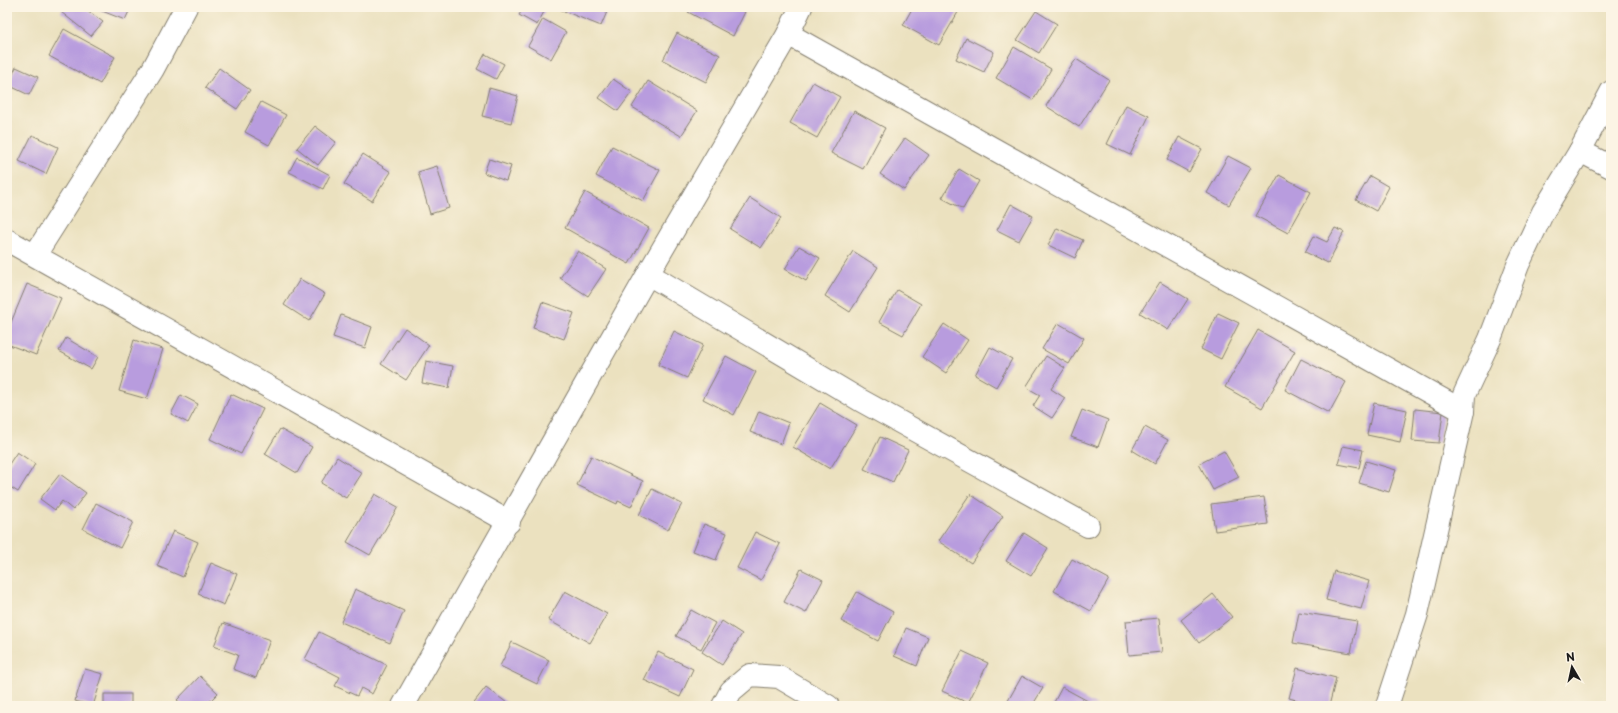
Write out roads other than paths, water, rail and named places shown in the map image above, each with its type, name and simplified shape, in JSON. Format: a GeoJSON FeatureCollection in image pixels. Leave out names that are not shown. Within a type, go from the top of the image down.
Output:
{"type":"FeatureCollection","features":[{"type":"Feature","properties":{"kind":"street"},"geometry":{"type":"LineString","coordinates":[[35,255],[153,68],[186,7]]}},
{"type":"Feature","properties":{"kind":"street"},"geometry":{"type":"LineString","coordinates":[[403,706],[648,274],[788,34],[801,7]]}},
{"type":"Feature","properties":{"kind":"street"},"geometry":{"type":"LineString","coordinates":[[788,34],[1463,411]]}},
{"type":"Feature","properties":{"kind":"street"},"geometry":{"type":"LineString","coordinates":[[1387,706],[1417,614],[1463,411],[1464,395],[1490,339],[1518,265],[1543,212],[1580,151],[1611,92]]}},
{"type":"Feature","properties":{"kind":"street"},"geometry":{"type":"LineString","coordinates":[[1580,151],[1611,167]]}},
{"type":"Feature","properties":{"kind":"street"},"geometry":{"type":"LineString","coordinates":[[7,240],[508,522]]}},
{"type":"Feature","properties":{"kind":"street"},"geometry":{"type":"LineString","coordinates":[[648,274],[860,400],[1088,526]]}},
{"type":"Feature","properties":{"kind":"street"},"geometry":{"type":"LineString","coordinates":[[723,706],[731,691],[750,675],[779,677],[828,706]]}}]}
